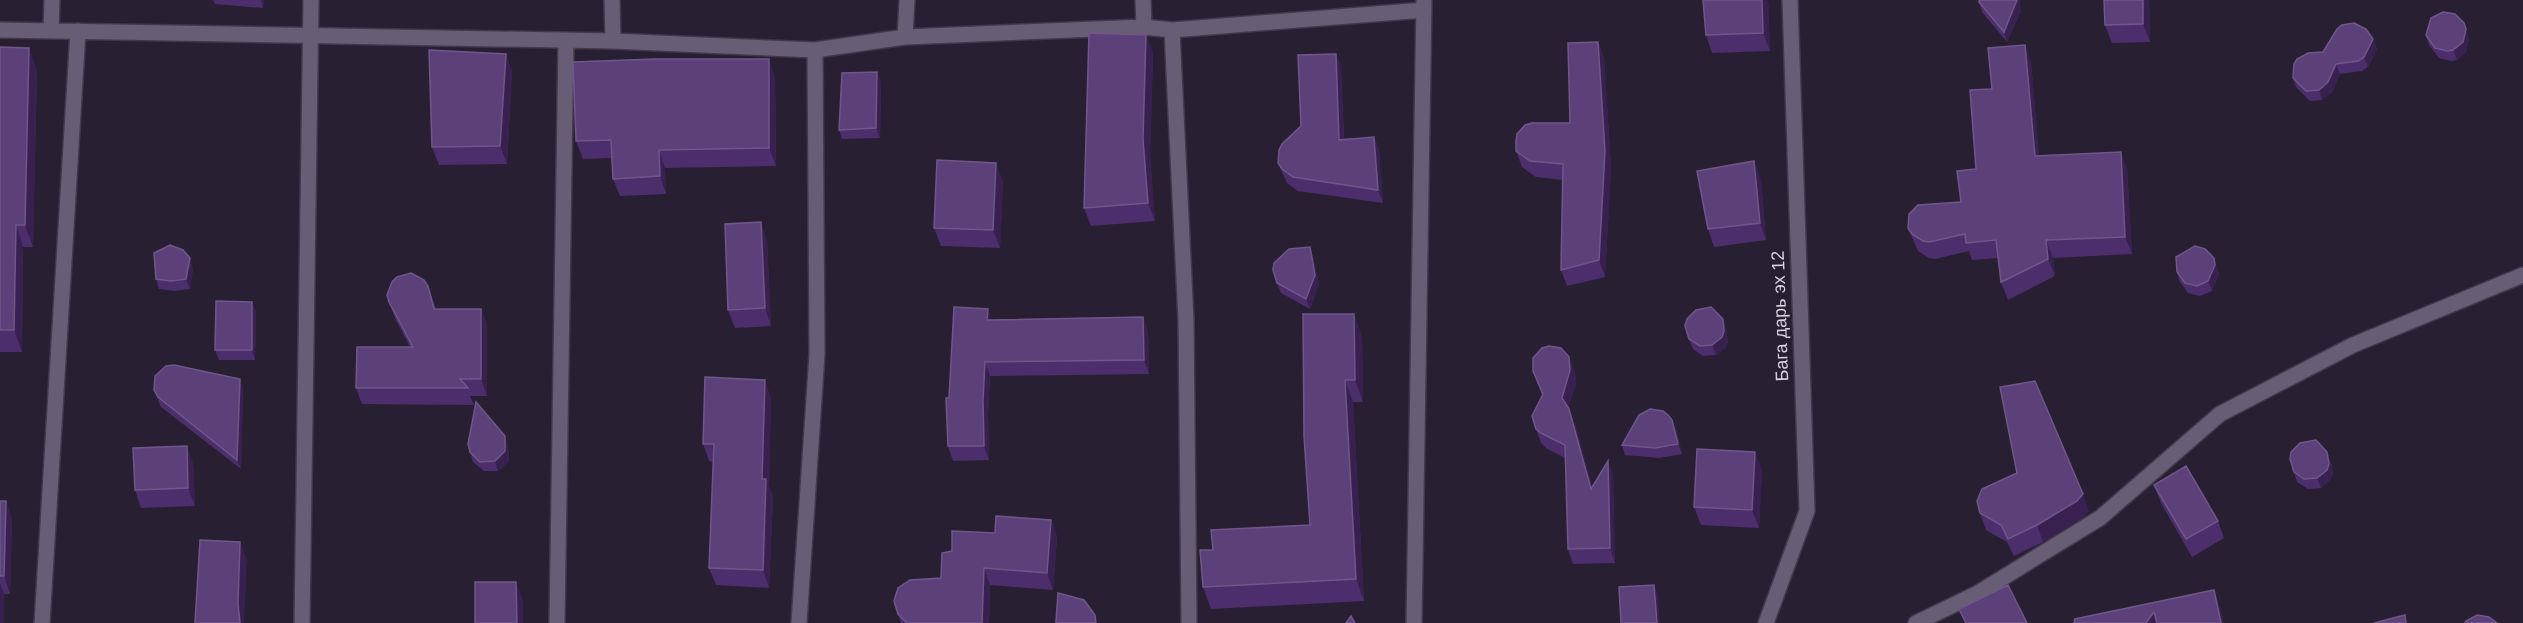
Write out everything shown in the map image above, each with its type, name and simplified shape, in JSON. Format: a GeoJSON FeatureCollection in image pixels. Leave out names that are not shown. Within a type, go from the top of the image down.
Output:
{"type":"FeatureCollection","features":[{"type":"Feature","properties":{"kind":"street"},"geometry":{"type":"LineString","coordinates":[[51,32],[52,0]]}},
{"type":"Feature","properties":{"kind":"street"},"geometry":{"type":"LineString","coordinates":[[302,623],[311,0]]}},
{"type":"Feature","properties":{"kind":"street"},"geometry":{"type":"LineString","coordinates":[[612,0],[613,41]]}},
{"type":"Feature","properties":{"kind":"street"},"geometry":{"type":"LineString","coordinates":[[906,37],[907,0]]}},
{"type":"Feature","properties":{"kind":"street"},"geometry":{"type":"LineString","coordinates":[[1143,0],[1144,27]]}},
{"type":"Feature","properties":{"kind":"street","name":"Бага дарь эх 12"},"geometry":{"type":"LineString","coordinates":[[1766,623],[1807,511],[1790,0]]}},
{"type":"Feature","properties":{"kind":"street"},"geometry":{"type":"LineString","coordinates":[[0,30],[613,41],[815,50],[906,37],[1144,27],[1172,30],[1424,5],[1414,623]]}},
{"type":"Feature","properties":{"kind":"street"},"geometry":{"type":"LineString","coordinates":[[1172,30],[1186,321],[1189,623]]}},
{"type":"Feature","properties":{"kind":"street"},"geometry":{"type":"LineString","coordinates":[[42,623],[78,31]]}},
{"type":"Feature","properties":{"kind":"street"},"geometry":{"type":"LineString","coordinates":[[558,623],[566,40]]}},
{"type":"Feature","properties":{"kind":"street"},"geometry":{"type":"LineString","coordinates":[[799,623],[817,354],[815,50]]}},
{"type":"Feature","properties":{"kind":"street"},"geometry":{"type":"LineString","coordinates":[[1916,623],[1978,593],[2100,518],[2220,414],[2353,345],[2523,275]]}},
{"type":"Feature","properties":{"kind":"building"},"geometry":{"type":"Polygon","coordinates":[[[1703,0],[1762,0],[1763,33],[1706,35],[1703,0]]]}},
{"type":"Feature","properties":{"kind":"building"},"geometry":{"type":"Polygon","coordinates":[[[1979,0],[2017,0],[2004,32],[1979,2],[1979,0]]]}},
{"type":"Feature","properties":{"kind":"building"},"geometry":{"type":"Polygon","coordinates":[[[2104,0],[2143,0],[2143,24],[2105,25],[2104,0]]]}},
{"type":"Feature","properties":{"kind":"building"},"geometry":{"type":"Polygon","coordinates":[[[2443,12],[2455,14],[2464,23],[2466,29],[2463,42],[2453,50],[2435,48],[2426,35],[2431,18],[2443,12]]]}},
{"type":"Feature","properties":{"kind":"building"},"geometry":{"type":"Polygon","coordinates":[[[2354,23],[2366,29],[2373,39],[2364,57],[2358,61],[2336,64],[2328,82],[2319,90],[2306,91],[2293,78],[2294,64],[2297,59],[2308,53],[2323,52],[2337,29],[2342,25],[2354,23]]]}},
{"type":"Feature","properties":{"kind":"building"},"geometry":{"type":"Polygon","coordinates":[[[1089,33],[1146,35],[1143,139],[1148,203],[1084,208],[1089,33]]]}},
{"type":"Feature","properties":{"kind":"building"},"geometry":{"type":"Polygon","coordinates":[[[1598,42],[1605,151],[1599,260],[1561,270],[1563,164],[1530,161],[1516,151],[1517,134],[1525,125],[1532,123],[1570,123],[1568,43],[1598,42]]]}},
{"type":"Feature","properties":{"kind":"building"},"geometry":{"type":"Polygon","coordinates":[[[2025,45],[2035,156],[2121,152],[2125,237],[2046,240],[2048,259],[2001,282],[1996,240],[1966,243],[1965,234],[1929,242],[1923,241],[1912,234],[1908,228],[1909,214],[1918,205],[1961,202],[1957,171],[1976,169],[1970,90],[1992,89],[1988,48],[2025,45]]]}},
{"type":"Feature","properties":{"kind":"building"},"geometry":{"type":"Polygon","coordinates":[[[0,47],[29,48],[25,225],[16,225],[14,330],[0,330],[0,47]]]}},
{"type":"Feature","properties":{"kind":"building"},"geometry":{"type":"Polygon","coordinates":[[[429,50],[506,54],[500,146],[432,147],[429,50]]]}},
{"type":"Feature","properties":{"kind":"building"},"geometry":{"type":"Polygon","coordinates":[[[1336,54],[1339,140],[1374,137],[1378,190],[1293,177],[1278,163],[1282,144],[1301,126],[1298,55],[1336,54]]]}},
{"type":"Feature","properties":{"kind":"building"},"geometry":{"type":"Polygon","coordinates":[[[769,59],[769,148],[659,150],[660,176],[613,179],[611,140],[576,141],[573,62],[769,59]]]}},
{"type":"Feature","properties":{"kind":"building"},"geometry":{"type":"Polygon","coordinates":[[[877,72],[876,128],[839,130],[842,73],[877,72]]]}},
{"type":"Feature","properties":{"kind":"building"},"geometry":{"type":"Polygon","coordinates":[[[937,160],[996,163],[993,230],[934,228],[937,160]]]}},
{"type":"Feature","properties":{"kind":"building"},"geometry":{"type":"Polygon","coordinates":[[[1754,161],[1760,223],[1708,229],[1697,171],[1754,161]]]}},
{"type":"Feature","properties":{"kind":"building"},"geometry":{"type":"Polygon","coordinates":[[[761,222],[765,308],[728,310],[725,224],[761,222]]]}},
{"type":"Feature","properties":{"kind":"building"},"geometry":{"type":"Polygon","coordinates":[[[170,245],[183,250],[190,258],[186,279],[171,281],[156,279],[154,253],[170,245]]]}},
{"type":"Feature","properties":{"kind":"building"},"geometry":{"type":"Polygon","coordinates":[[[2195,246],[2205,249],[2214,258],[2215,265],[2208,281],[2197,286],[2185,283],[2177,272],[2176,257],[2195,246]]]}},
{"type":"Feature","properties":{"kind":"building"},"geometry":{"type":"Polygon","coordinates":[[[1310,247],[1315,275],[1306,299],[1277,283],[1273,270],[1274,263],[1289,249],[1310,247]]]}},
{"type":"Feature","properties":{"kind":"building"},"geometry":{"type":"Polygon","coordinates":[[[411,273],[424,280],[428,286],[434,309],[481,309],[481,379],[460,379],[468,388],[356,388],[357,347],[413,347],[387,295],[392,282],[397,277],[411,273]]]}},
{"type":"Feature","properties":{"kind":"building"},"geometry":{"type":"Polygon","coordinates":[[[216,301],[252,302],[252,350],[215,350],[216,301]]]}},
{"type":"Feature","properties":{"kind":"building"},"geometry":{"type":"Polygon","coordinates":[[[954,307],[988,309],[987,320],[1143,317],[1144,360],[985,362],[984,446],[948,446],[946,398],[949,398],[954,307]]]}},
{"type":"Feature","properties":{"kind":"building"},"geometry":{"type":"Polygon","coordinates":[[[1711,307],[1723,319],[1724,331],[1722,337],[1712,345],[1700,346],[1689,339],[1685,326],[1687,319],[1696,310],[1711,307]]]}},
{"type":"Feature","properties":{"kind":"building"},"geometry":{"type":"Polygon","coordinates":[[[1303,314],[1354,314],[1355,380],[1345,380],[1356,579],[1203,587],[1200,550],[1213,550],[1211,530],[1310,525],[1304,436],[1303,314]]]}},
{"type":"Feature","properties":{"kind":"building"},"geometry":{"type":"Polygon","coordinates":[[[1549,346],[1561,348],[1569,357],[1570,370],[1562,398],[1569,409],[1591,489],[1608,461],[1610,548],[1568,549],[1565,445],[1536,429],[1532,416],[1543,394],[1533,371],[1533,358],[1542,348],[1549,346]]]}},
{"type":"Feature","properties":{"kind":"building"},"geometry":{"type":"Polygon","coordinates":[[[174,365],[240,379],[237,460],[158,397],[154,390],[155,376],[166,366],[174,365]]]}},
{"type":"Feature","properties":{"kind":"building"},"geometry":{"type":"Polygon","coordinates":[[[705,377],[765,380],[762,479],[766,479],[763,570],[709,568],[714,444],[703,444],[705,377]]]}},
{"type":"Feature","properties":{"kind":"building"},"geometry":{"type":"Polygon","coordinates":[[[2035,381],[2083,494],[2077,501],[2037,525],[2008,539],[2001,525],[1980,513],[1977,501],[1982,489],[2017,473],[2000,387],[2035,381]]]}},
{"type":"Feature","properties":{"kind":"building"},"geometry":{"type":"Polygon","coordinates":[[[476,402],[505,436],[505,451],[495,461],[480,462],[470,452],[468,444],[476,402]]]}},
{"type":"Feature","properties":{"kind":"building"},"geometry":{"type":"Polygon","coordinates":[[[1650,409],[1663,411],[1672,420],[1678,444],[1655,448],[1622,445],[1639,415],[1650,409]]]}},
{"type":"Feature","properties":{"kind":"building"},"geometry":{"type":"Polygon","coordinates":[[[2316,440],[2327,452],[2329,464],[2327,470],[2317,478],[2304,479],[2294,472],[2290,459],[2291,452],[2300,443],[2316,440]]]}},
{"type":"Feature","properties":{"kind":"building"},"geometry":{"type":"Polygon","coordinates":[[[187,446],[188,488],[135,490],[133,448],[187,446]]]}},
{"type":"Feature","properties":{"kind":"building"},"geometry":{"type":"Polygon","coordinates":[[[1697,449],[1755,452],[1752,510],[1694,507],[1697,449]]]}},
{"type":"Feature","properties":{"kind":"building"},"geometry":{"type":"Polygon","coordinates":[[[2186,466],[2218,521],[2186,539],[2154,485],[2186,466]]]}},
{"type":"Feature","properties":{"kind":"building"},"geometry":{"type":"Polygon","coordinates":[[[0,501],[6,501],[4,576],[0,576],[0,501]]]}},
{"type":"Feature","properties":{"kind":"building"},"geometry":{"type":"Polygon","coordinates":[[[996,516],[1051,520],[1047,573],[984,568],[982,623],[907,623],[898,614],[894,601],[898,588],[910,580],[941,578],[942,553],[952,551],[952,531],[995,533],[996,516]]]}},
{"type":"Feature","properties":{"kind":"building"},"geometry":{"type":"Polygon","coordinates":[[[200,540],[240,542],[238,603],[240,623],[195,623],[200,540]]]}},
{"type":"Feature","properties":{"kind":"building"},"geometry":{"type":"Polygon","coordinates":[[[475,582],[516,582],[517,623],[475,623],[475,582]]]}},
{"type":"Feature","properties":{"kind":"building"},"geometry":{"type":"Polygon","coordinates":[[[1654,585],[1657,623],[1621,623],[1619,587],[1654,585]]]}},
{"type":"Feature","properties":{"kind":"building"},"geometry":{"type":"Polygon","coordinates":[[[2008,585],[2027,623],[1966,623],[1959,609],[2008,585]]]}},
{"type":"Feature","properties":{"kind":"building"},"geometry":{"type":"Polygon","coordinates":[[[2214,590],[2221,623],[2157,623],[2154,612],[2146,623],[2074,623],[2075,619],[2214,590]]]}},
{"type":"Feature","properties":{"kind":"building"},"geometry":{"type":"Polygon","coordinates":[[[1058,593],[1084,600],[1095,615],[1096,623],[1056,623],[1058,593]]]}},
{"type":"Feature","properties":{"kind":"building"},"geometry":{"type":"Polygon","coordinates":[[[2405,615],[2406,623],[2374,623],[2405,615]]]}},
{"type":"Feature","properties":{"kind":"building"},"geometry":{"type":"Polygon","coordinates":[[[2477,615],[2489,617],[2497,623],[2465,623],[2477,615]]]}},
{"type":"Feature","properties":{"kind":"building"},"geometry":{"type":"Polygon","coordinates":[[[1351,616],[1355,623],[1346,623],[1351,616]]]}}]}
